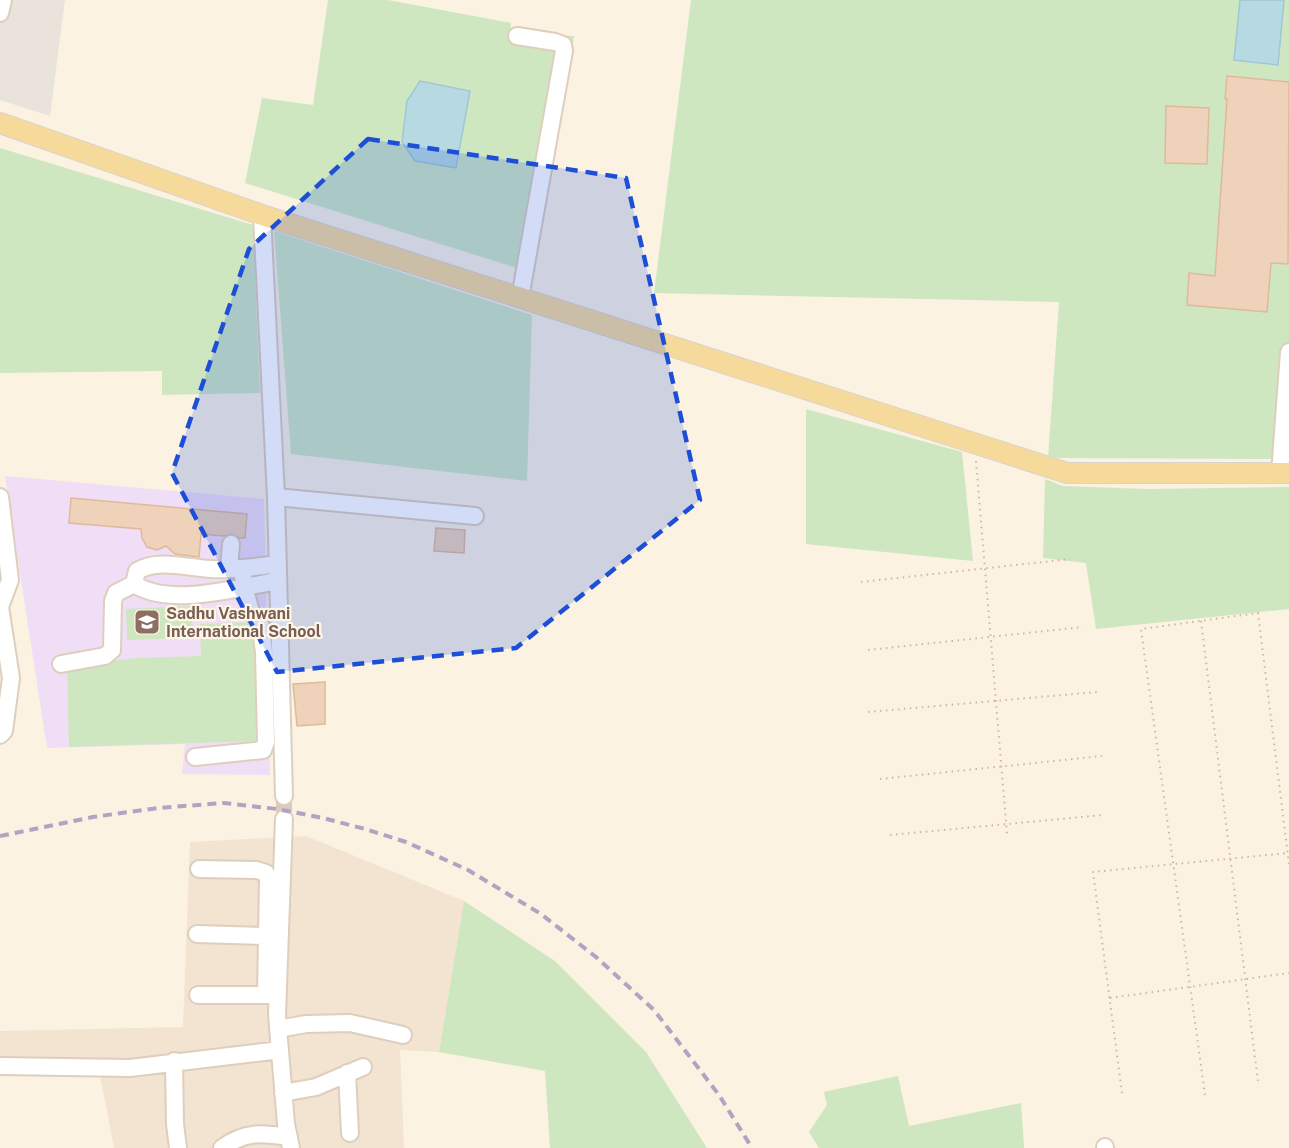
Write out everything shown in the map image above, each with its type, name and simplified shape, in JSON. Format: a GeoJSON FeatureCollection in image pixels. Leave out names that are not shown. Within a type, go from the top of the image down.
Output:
{"type":"FeatureCollection","features":[{"type":"Feature","properties":{"kind":"main road"},"geometry":{"type":"LineString","coordinates":[[0,123],[262,215],[1067,473],[1285,473]]}},
{"type":"Feature","properties":{"kind":"street"},"geometry":{"type":"LineString","coordinates":[[0,13],[3,0]]}},
{"type":"Feature","properties":{"kind":"street"},"geometry":{"type":"LineString","coordinates":[[517,36],[555,42],[563,45],[564,51],[520,298]]}},
{"type":"Feature","properties":{"kind":"street"},"geometry":{"type":"LineString","coordinates":[[262,215],[276,497],[284,796]]}},
{"type":"Feature","properties":{"kind":"street"},"geometry":{"type":"LineString","coordinates":[[1285,473],[1289,352]]}},
{"type":"Feature","properties":{"kind":"street"},"geometry":{"type":"LineString","coordinates":[[0,497],[10,580],[0,608],[11,678],[4,730],[0,735]]}},
{"type":"Feature","properties":{"kind":"street"},"geometry":{"type":"LineString","coordinates":[[276,497],[475,516]]}},
{"type":"Feature","properties":{"kind":"street"},"geometry":{"type":"LineString","coordinates":[[195,757],[263,750],[266,742],[264,652],[260,622],[251,612],[244,586],[236,569],[231,544]]}},
{"type":"Feature","properties":{"kind":"street"},"geometry":{"type":"LineString","coordinates":[[134,584],[137,571],[147,564],[236,569],[278,564]]}},
{"type":"Feature","properties":{"kind":"street"},"geometry":{"type":"LineString","coordinates":[[134,584],[145,591],[176,594],[218,593],[278,581]]}},
{"type":"Feature","properties":{"kind":"street"},"geometry":{"type":"LineString","coordinates":[[61,664],[105,656],[112,650],[113,601],[116,593],[134,584]]}},
{"type":"Feature","properties":{"kind":"street"},"geometry":{"type":"LineString","coordinates":[[272,995],[284,819]]}},
{"type":"Feature","properties":{"kind":"street"},"geometry":{"type":"LineString","coordinates":[[199,869],[257,870],[266,873],[268,878],[267,936],[290,1142],[268,1134],[243,1136],[222,1148]]}},
{"type":"Feature","properties":{"kind":"street"},"geometry":{"type":"LineString","coordinates":[[197,934],[267,936]]}},
{"type":"Feature","properties":{"kind":"street"},"geometry":{"type":"LineString","coordinates":[[198,995],[272,995]]}},
{"type":"Feature","properties":{"kind":"street"},"geometry":{"type":"LineString","coordinates":[[278,1029],[306,1024],[350,1023],[403,1035]]}},
{"type":"Feature","properties":{"kind":"street"},"geometry":{"type":"LineString","coordinates":[[0,1066],[130,1068],[280,1050]]}},
{"type":"Feature","properties":{"kind":"street"},"geometry":{"type":"LineString","coordinates":[[174,1061],[175,1124],[178,1148]]}},
{"type":"Feature","properties":{"kind":"street"},"geometry":{"type":"LineString","coordinates":[[284,1093],[316,1087],[355,1070],[350,1133]]}},
{"type":"Feature","properties":{"kind":"path"},"geometry":{"type":"LineString","coordinates":[[974,443],[1007,834]]}},
{"type":"Feature","properties":{"kind":"path"},"geometry":{"type":"LineString","coordinates":[[861,582],[1070,559]]}},
{"type":"Feature","properties":{"kind":"path"},"geometry":{"type":"LineString","coordinates":[[1205,1095],[1141,629],[1258,613],[1289,864]]}},
{"type":"Feature","properties":{"kind":"path"},"geometry":{"type":"LineString","coordinates":[[1201,621],[1258,1082]]}},
{"type":"Feature","properties":{"kind":"path"},"geometry":{"type":"LineString","coordinates":[[868,650],[1083,627]]}},
{"type":"Feature","properties":{"kind":"path"},"geometry":{"type":"LineString","coordinates":[[868,712],[1097,692]]}},
{"type":"Feature","properties":{"kind":"path"},"geometry":{"type":"LineString","coordinates":[[880,779],[1102,756]]}},
{"type":"Feature","properties":{"kind":"path"},"geometry":{"type":"LineString","coordinates":[[890,835],[1103,815]]}},
{"type":"Feature","properties":{"kind":"path"},"geometry":{"type":"LineString","coordinates":[[1122,1093],[1094,872],[1288,853]]}},
{"type":"Feature","properties":{"kind":"path"},"geometry":{"type":"LineString","coordinates":[[1110,998],[1289,973]]}},
{"type":"Feature","properties":{"kind":"highlighted area"},"geometry":{"type":"Polygon","coordinates":[[[368,139],[626,178],[700,500],[516,648],[277,672],[172,473],[249,249],[368,139]]]}},
{"type":"Feature","properties":{"kind":"shaded area"},"geometry":{"type":"Polygon","coordinates":[[[0,0],[65,0],[50,116],[0,100],[0,0]]]}},
{"type":"Feature","properties":{"kind":"shaded area","name":"Sadhu Vashwani International School"},"geometry":{"type":"Polygon","coordinates":[[[5,476],[264,499],[270,775],[182,774],[185,744],[47,748],[5,476]]]}},
{"type":"Feature","properties":{"kind":"shaded area"},"geometry":{"type":"Polygon","coordinates":[[[306,836],[464,901],[439,1052],[400,1050],[404,1148],[114,1148],[100,1075],[0,1073],[0,1031],[183,1027],[190,842],[306,836]]]}},
{"type":"Feature","properties":{"kind":"green space"},"geometry":{"type":"Polygon","coordinates":[[[328,0],[388,0],[511,23],[510,34],[574,36],[533,273],[245,183],[262,98],[313,105],[328,0]]]}},
{"type":"Feature","properties":{"kind":"green space"},"geometry":{"type":"Polygon","coordinates":[[[691,0],[1289,0],[1289,459],[1048,458],[1059,302],[654,293],[691,0]]]}},
{"type":"Feature","properties":{"kind":"green space"},"geometry":{"type":"Polygon","coordinates":[[[0,148],[253,225],[260,393],[162,395],[162,371],[0,373],[0,148]]]}},
{"type":"Feature","properties":{"kind":"green space"},"geometry":{"type":"Polygon","coordinates":[[[274,231],[532,315],[527,481],[291,454],[274,231]]]}},
{"type":"Feature","properties":{"kind":"green space"},"geometry":{"type":"Polygon","coordinates":[[[806,409],[962,452],[973,561],[806,544],[806,409]]]}},
{"type":"Feature","properties":{"kind":"green space"},"geometry":{"type":"Polygon","coordinates":[[[1045,479],[1063,486],[1147,489],[1289,487],[1289,609],[1096,629],[1086,563],[1043,558],[1045,479]]]}},
{"type":"Feature","properties":{"kind":"green space"},"geometry":{"type":"Polygon","coordinates":[[[192,606],[193,638],[127,640],[126,609],[192,606]]]}},
{"type":"Feature","properties":{"kind":"green space"},"geometry":{"type":"Polygon","coordinates":[[[253,622],[258,741],[69,747],[67,667],[135,658],[201,656],[200,624],[253,622]]]}},
{"type":"Feature","properties":{"kind":"green space"},"geometry":{"type":"Polygon","coordinates":[[[464,901],[555,961],[646,1052],[707,1148],[550,1148],[545,1071],[439,1052],[464,901]]]}},
{"type":"Feature","properties":{"kind":"green space"},"geometry":{"type":"Polygon","coordinates":[[[898,1076],[909,1126],[1021,1103],[1024,1148],[819,1148],[809,1132],[827,1105],[824,1092],[898,1076]]]}},
{"type":"Feature","properties":{"kind":"water"},"geometry":{"type":"Polygon","coordinates":[[[1240,0],[1284,0],[1278,65],[1234,60],[1240,0]]]}},
{"type":"Feature","properties":{"kind":"water"},"geometry":{"type":"Polygon","coordinates":[[[420,81],[470,91],[456,168],[415,161],[402,142],[407,101],[420,81]]]}},
{"type":"Feature","properties":{"kind":"building"},"geometry":{"type":"Polygon","coordinates":[[[1227,76],[1289,82],[1288,264],[1271,263],[1267,312],[1187,305],[1189,273],[1215,276],[1227,76]]]}},
{"type":"Feature","properties":{"kind":"building"},"geometry":{"type":"Polygon","coordinates":[[[1166,106],[1209,108],[1207,164],[1165,163],[1166,106]]]}},
{"type":"Feature","properties":{"kind":"building"},"geometry":{"type":"Polygon","coordinates":[[[71,498],[247,514],[245,538],[232,534],[224,536],[201,534],[199,557],[175,554],[166,546],[157,550],[147,547],[142,538],[141,529],[69,523],[71,498]]]}},
{"type":"Feature","properties":{"kind":"building"},"geometry":{"type":"Polygon","coordinates":[[[436,528],[465,530],[464,553],[434,551],[436,528]]]}},
{"type":"Feature","properties":{"kind":"building"},"geometry":{"type":"Polygon","coordinates":[[[325,682],[325,724],[297,726],[293,684],[325,682]]]}},
{"type":"Feature","properties":{"kind":"tunnel"},"geometry":{"type":"LineString","coordinates":[[284,796],[284,819]]}},
{"type":"Feature","properties":{"kind":"railway"},"geometry":{"type":"LineString","coordinates":[[0,836],[93,817],[158,808],[224,803],[277,809],[323,818],[406,842],[468,870],[541,914],[596,957],[654,1010],[719,1095],[752,1148]]}},
{"type":"Feature","properties":{"kind":"place","name":"Sadhu Vashwani International School"},"geometry":{"type":"Point","coordinates":[147,622]}}]}
